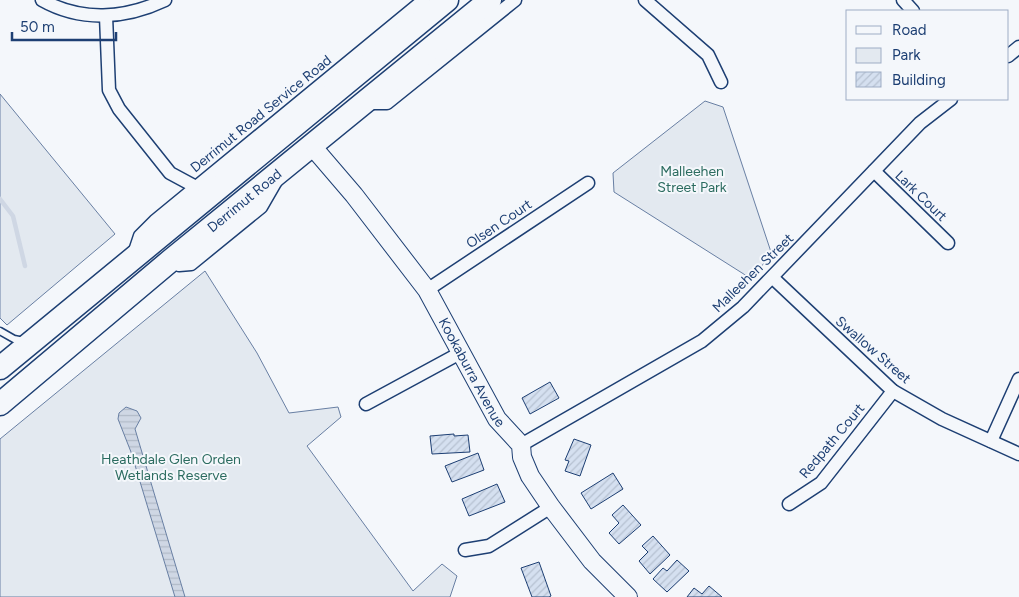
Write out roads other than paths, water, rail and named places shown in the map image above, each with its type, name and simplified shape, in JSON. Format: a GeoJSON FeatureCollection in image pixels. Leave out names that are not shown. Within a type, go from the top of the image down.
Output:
{"type":"FeatureCollection","features":[{"type":"Feature","properties":{"kind":"highway","name":"Derrimut Road"},"geometry":{"type":"LineString","coordinates":[[0,368],[447,0]]}},
{"type":"Feature","properties":{"kind":"highway","name":"Derrimut Road"},"geometry":{"type":"LineString","coordinates":[[0,404],[170,261],[490,0]]}},
{"type":"Feature","properties":{"kind":"highway"},"geometry":{"type":"LineString","coordinates":[[295,126],[312,146]]}},
{"type":"Feature","properties":{"kind":"street"},"geometry":{"type":"LineString","coordinates":[[42,0],[54,7],[81,14],[106,16],[129,13],[165,0]]}},
{"type":"Feature","properties":{"kind":"street","name":"Derrimut Road Service Road"},"geometry":{"type":"LineString","coordinates":[[132,261],[140,236],[146,229],[424,0]]}},
{"type":"Feature","properties":{"kind":"street"},"geometry":{"type":"LineString","coordinates":[[364,103],[387,103],[515,0]]}},
{"type":"Feature","properties":{"kind":"street"},"geometry":{"type":"LineString","coordinates":[[645,0],[708,55],[721,82]]}},
{"type":"Feature","properties":{"kind":"street"},"geometry":{"type":"LineString","coordinates":[[903,0],[912,10]]}},
{"type":"Feature","properties":{"kind":"street"},"geometry":{"type":"LineString","coordinates":[[106,16],[108,90],[119,110],[170,173],[196,187]]}},
{"type":"Feature","properties":{"kind":"street"},"geometry":{"type":"LineString","coordinates":[[1009,55],[1019,47]]}},
{"type":"Feature","properties":{"kind":"street","name":"Malleehen Street"},"geometry":{"type":"LineString","coordinates":[[521,446],[702,341],[743,307],[773,278],[920,123],[950,100]]}},
{"type":"Feature","properties":{"kind":"street","name":"Kookaburra Avenue"},"geometry":{"type":"LineString","coordinates":[[312,146],[360,203],[428,290],[496,419],[521,446],[522,457],[530,476],[550,508],[592,561],[628,597]]}},
{"type":"Feature","properties":{"kind":"street","name":"Lark Court"},"geometry":{"type":"LineString","coordinates":[[874,171],[948,243]]}},
{"type":"Feature","properties":{"kind":"street","name":"Olsen Court"},"geometry":{"type":"LineString","coordinates":[[428,290],[588,183]]}},
{"type":"Feature","properties":{"kind":"street","name":"Swallow Street"},"geometry":{"type":"LineString","coordinates":[[773,278],[893,391],[942,419],[1019,454]]}},
{"type":"Feature","properties":{"kind":"street"},"geometry":{"type":"LineString","coordinates":[[366,404],[462,352]]}},
{"type":"Feature","properties":{"kind":"street"},"geometry":{"type":"LineString","coordinates":[[992,441],[1019,379]]}},
{"type":"Feature","properties":{"kind":"street","name":"Redpath Court"},"geometry":{"type":"LineString","coordinates":[[789,504],[820,483],[893,391]]}},
{"type":"Feature","properties":{"kind":"street"},"geometry":{"type":"LineString","coordinates":[[465,550],[488,546],[550,508]]}},
{"type":"Feature","properties":{"kind":"lane"},"geometry":{"type":"LineString","coordinates":[[0,331],[14,339],[24,341],[36,338]]}},
{"type":"Feature","properties":{"kind":"waterway"},"geometry":{"type":"LineString","coordinates":[[0,199],[13,216],[25,266]]}},
{"type":"Feature","properties":{"kind":"park label","name":"Malleehen Street Park"},"geometry":{"type":"Point","coordinates":[692,180]}},
{"type":"Feature","properties":{"kind":"park label","name":"Heathdale Glen Orden Wetlands Reserve"},"geometry":{"type":"Point","coordinates":[171,468]}}]}
